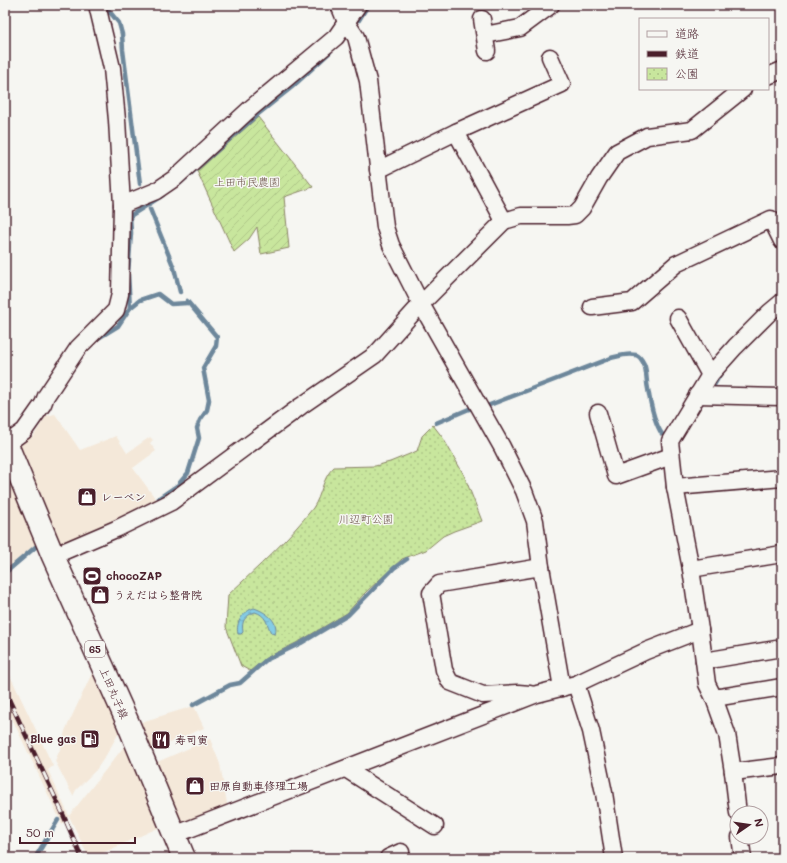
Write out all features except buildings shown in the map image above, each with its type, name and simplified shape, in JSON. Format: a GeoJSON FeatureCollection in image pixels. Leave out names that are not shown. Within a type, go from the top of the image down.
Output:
{"type":"FeatureCollection","features":[{"type":"Feature","properties":{"kind":"main road","name":"上田丸子線"},"geometry":{"type":"LineString","coordinates":[[6,443],[53,556],[125,716],[184,858]]}},
{"type":"Feature","properties":{"kind":"street"},"geometry":{"type":"LineString","coordinates":[[6,443],[24,430],[78,348],[116,310],[120,294],[122,205],[117,120],[112,68],[97,5]]}},
{"type":"Feature","properties":{"kind":"street"},"geometry":{"type":"LineString","coordinates":[[339,5],[346,22],[356,38],[368,81],[385,227],[391,245],[421,304],[502,447],[524,491],[535,521],[541,567],[569,686],[591,731],[604,793],[614,858]]}},
{"type":"Feature","properties":{"kind":"street"},"geometry":{"type":"LineString","coordinates":[[122,205],[156,191],[175,178],[251,108],[336,37],[358,5]]}},
{"type":"Feature","properties":{"kind":"street"},"geometry":{"type":"LineString","coordinates":[[485,35],[520,28],[530,12],[551,5]]}},
{"type":"Feature","properties":{"kind":"street"},"geometry":{"type":"LineString","coordinates":[[482,19],[487,51]]}},
{"type":"Feature","properties":{"kind":"street"},"geometry":{"type":"LineString","coordinates":[[378,170],[456,132],[562,84],[550,57]]}},
{"type":"Feature","properties":{"kind":"street"},"geometry":{"type":"LineString","coordinates":[[769,76],[782,70]]}},
{"type":"Feature","properties":{"kind":"street"},"geometry":{"type":"LineString","coordinates":[[53,556],[116,529],[171,502],[301,406],[375,355],[421,304],[504,221],[521,216],[575,215],[582,208],[599,178],[617,152],[647,136],[692,130],[742,90]]}},
{"type":"Feature","properties":{"kind":"street"},"geometry":{"type":"LineString","coordinates":[[456,132],[504,221]]}},
{"type":"Feature","properties":{"kind":"street"},"geometry":{"type":"LineString","coordinates":[[592,307],[632,302],[676,264],[771,218],[782,241]]}},
{"type":"Feature","properties":{"kind":"street"},"geometry":{"type":"LineString","coordinates":[[737,805],[734,772],[727,734],[714,698],[707,684],[691,569],[675,488],[670,441],[710,376],[735,347],[778,309]]}},
{"type":"Feature","properties":{"kind":"street"},"geometry":{"type":"LineString","coordinates":[[678,318],[710,376]]}},
{"type":"Feature","properties":{"kind":"street"},"geometry":{"type":"LineString","coordinates":[[697,395],[782,397]]}},
{"type":"Feature","properties":{"kind":"street"},"geometry":{"type":"LineString","coordinates":[[598,413],[616,476],[671,456]]}},
{"type":"Feature","properties":{"kind":"street"},"geometry":{"type":"LineString","coordinates":[[675,488],[782,478]]}},
{"type":"Feature","properties":{"kind":"street"},"geometry":{"type":"LineString","coordinates":[[691,569],[782,554]]}},
{"type":"Feature","properties":{"kind":"street"},"geometry":{"type":"LineString","coordinates":[[537,694],[518,693],[483,695],[450,682],[444,670],[431,593],[439,584],[541,567]]}},
{"type":"Feature","properties":{"kind":"street"},"geometry":{"type":"LineString","coordinates":[[174,835],[537,694],[569,686],[646,651],[700,630]]}},
{"type":"Feature","properties":{"kind":"street"},"geometry":{"type":"LineString","coordinates":[[704,661],[782,648]]}},
{"type":"Feature","properties":{"kind":"street"},"geometry":{"type":"LineString","coordinates":[[714,698],[782,687]]}},
{"type":"Feature","properties":{"kind":"street"},"geometry":{"type":"LineString","coordinates":[[734,772],[782,766]]}},
{"type":"Feature","properties":{"kind":"street"},"geometry":{"type":"LineString","coordinates":[[346,769],[435,826]]}},
{"type":"Feature","properties":{"kind":"street"},"geometry":{"type":"LineString","coordinates":[[741,845],[742,858]]}},
{"type":"Feature","properties":{"kind":"shaded area"},"geometry":{"type":"Polygon","coordinates":[[[55,414],[80,450],[116,436],[127,453],[150,437],[153,440],[150,443],[156,451],[133,468],[158,502],[113,524],[59,545],[16,443],[33,437],[46,416],[55,414]]]}},
{"type":"Feature","properties":{"kind":"shaded area"},"geometry":{"type":"Polygon","coordinates":[[[5,473],[7,474],[37,543],[5,572],[5,473]]]}},
{"type":"Feature","properties":{"kind":"shaded area"},"geometry":{"type":"Polygon","coordinates":[[[5,660],[7,665],[6,667],[53,766],[48,770],[69,816],[62,824],[5,704],[5,660]]]}},
{"type":"Feature","properties":{"kind":"shaded area","name":"Blue gas"},"geometry":{"type":"Polygon","coordinates":[[[94,669],[120,731],[96,770],[76,790],[73,796],[55,761],[61,747],[65,731],[94,669]]]}},
{"type":"Feature","properties":{"kind":"shaded area","name":"寿司寅"},"geometry":{"type":"Polygon","coordinates":[[[194,706],[204,728],[150,751],[138,723],[194,706]]]}},
{"type":"Feature","properties":{"kind":"shaded area","name":"田原自動車修理工場"},"geometry":{"type":"Polygon","coordinates":[[[210,739],[220,764],[228,809],[182,826],[155,763],[210,739]]]}},
{"type":"Feature","properties":{"kind":"shaded area"},"geometry":{"type":"Polygon","coordinates":[[[126,744],[160,827],[92,858],[89,858],[69,816],[126,744]]]}},
{"type":"Feature","properties":{"kind":"green space","name":"上田市民農園"},"geometry":{"type":"Polygon","coordinates":[[[258,117],[313,187],[284,197],[289,248],[261,254],[257,227],[249,239],[234,252],[197,171],[258,117]]]}},
{"type":"Feature","properties":{"kind":"green space","name":"川辺町公園"},"geometry":{"type":"Polygon","coordinates":[[[433,425],[443,438],[464,475],[482,521],[443,536],[426,550],[402,559],[365,593],[347,613],[300,641],[266,658],[250,671],[241,666],[226,627],[228,595],[272,553],[313,508],[324,481],[334,467],[375,466],[390,462],[417,451],[422,436],[433,425]]]}},
{"type":"Feature","properties":{"kind":"water"},"geometry":{"type":"Polygon","coordinates":[[[254,608],[270,617],[275,625],[275,634],[271,633],[262,615],[255,612],[244,619],[243,632],[238,634],[237,630],[239,621],[244,614],[250,609],[254,608]]]}},
{"type":"Feature","properties":{"kind":"waterway"},"geometry":{"type":"LineString","coordinates":[[104,5],[119,23],[122,34],[140,184]]}},
{"type":"Feature","properties":{"kind":"waterway"},"geometry":{"type":"LineString","coordinates":[[359,20],[368,5]]}},
{"type":"Feature","properties":{"kind":"waterway"},"geometry":{"type":"LineString","coordinates":[[179,184],[257,115],[292,87],[330,52]]}},
{"type":"Feature","properties":{"kind":"waterway"},"geometry":{"type":"LineString","coordinates":[[95,340],[118,326],[130,308],[128,274],[131,233],[130,216],[163,195]]}},
{"type":"Feature","properties":{"kind":"waterway"},"geometry":{"type":"LineString","coordinates":[[150,209],[174,268],[180,292]]}},
{"type":"Feature","properties":{"kind":"waterway"},"geometry":{"type":"LineString","coordinates":[[130,308],[140,300],[158,294],[171,304],[188,303]]}},
{"type":"Feature","properties":{"kind":"waterway"},"geometry":{"type":"LineString","coordinates":[[159,498],[178,485],[188,473],[199,438],[197,428],[200,420],[207,410],[209,400],[203,368],[216,346],[217,337],[187,301]]}},
{"type":"Feature","properties":{"kind":"waterway"},"geometry":{"type":"LineString","coordinates":[[436,423],[469,409],[487,406],[611,358],[633,354],[639,356],[644,364],[651,406],[659,430],[662,434]]}},
{"type":"Feature","properties":{"kind":"waterway"},"geometry":{"type":"LineString","coordinates":[[713,387],[721,373]]}},
{"type":"Feature","properties":{"kind":"waterway"},"geometry":{"type":"LineString","coordinates":[[5,573],[39,544]]}},
{"type":"Feature","properties":{"kind":"waterway"},"geometry":{"type":"LineString","coordinates":[[193,705],[230,685],[240,683],[266,660],[301,643],[348,615],[394,568],[407,559]]}},
{"type":"Feature","properties":{"kind":"waterway"},"geometry":{"type":"LineString","coordinates":[[35,858],[58,820]]}},
{"type":"Feature","properties":{"kind":"railway"},"geometry":{"type":"LineString","coordinates":[[5,691],[82,858]]}},
{"type":"Feature","properties":{"kind":"place","name":"レーベン"},"geometry":{"type":"Point","coordinates":[87,497]}},
{"type":"Feature","properties":{"kind":"place","name":"chocoZAP"},"geometry":{"type":"Point","coordinates":[92,576]}},
{"type":"Feature","properties":{"kind":"place","name":"うえだはら整骨院"},"geometry":{"type":"Point","coordinates":[100,595]}},
{"type":"Feature","properties":{"kind":"place","name":"Blue gas"},"geometry":{"type":"Point","coordinates":[90,739]}},
{"type":"Feature","properties":{"kind":"place","name":"寿司寅"},"geometry":{"type":"Point","coordinates":[161,740]}},
{"type":"Feature","properties":{"kind":"place","name":"田原自動車修理工場"},"geometry":{"type":"Point","coordinates":[195,786]}}]}
